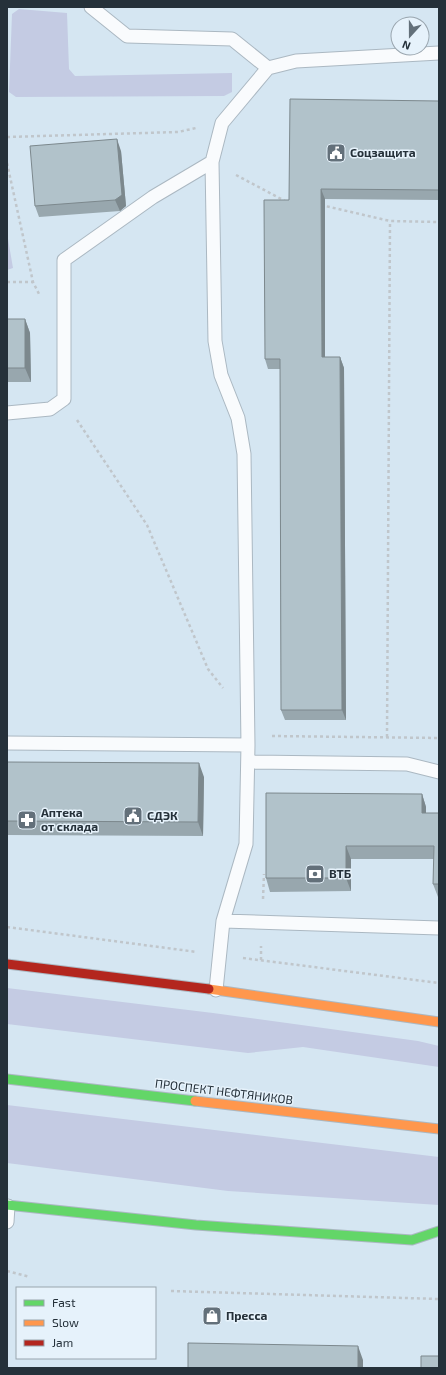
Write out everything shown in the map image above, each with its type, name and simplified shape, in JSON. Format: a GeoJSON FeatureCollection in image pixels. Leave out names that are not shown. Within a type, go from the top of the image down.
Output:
{"type":"FeatureCollection","features":[{"type":"Feature","properties":{"kind":"street"},"geometry":{"type":"LineString","coordinates":[[7,964],[216,990],[439,1022]]}},
{"type":"Feature","properties":{"kind":"street","name":"ПРОСПЕКТ НЕФТЯНИКОВ"},"geometry":{"type":"LineString","coordinates":[[7,1079],[439,1129]]}},
{"type":"Feature","properties":{"kind":"street"},"geometry":{"type":"LineString","coordinates":[[8,1206],[196,1225],[412,1240],[439,1231]]}},
{"type":"Feature","properties":{"kind":"lane"},"geometry":{"type":"LineString","coordinates":[[91,7],[127,36],[232,39],[268,68]]}},
{"type":"Feature","properties":{"kind":"lane"},"geometry":{"type":"LineString","coordinates":[[216,990],[223,921],[246,844],[248,745],[244,454],[238,418],[221,375],[215,340],[212,162],[222,123],[268,68],[296,61],[439,52]]}},
{"type":"Feature","properties":{"kind":"lane"},"geometry":{"type":"LineString","coordinates":[[7,413],[50,409],[64,399],[64,260],[153,197],[212,162]]}},
{"type":"Feature","properties":{"kind":"lane"},"geometry":{"type":"LineString","coordinates":[[7,743],[248,745]]}},
{"type":"Feature","properties":{"kind":"lane"},"geometry":{"type":"LineString","coordinates":[[248,762],[407,764],[439,772]]}},
{"type":"Feature","properties":{"kind":"lane"},"geometry":{"type":"LineString","coordinates":[[223,921],[439,928]]}},
{"type":"Feature","properties":{"kind":"lane"},"geometry":{"type":"LineString","coordinates":[[7,1222],[8,1206]]}},
{"type":"Feature","properties":{"kind":"path"},"geometry":{"type":"LineString","coordinates":[[7,137],[178,132],[222,123]]}},
{"type":"Feature","properties":{"kind":"path"},"geometry":{"type":"LineString","coordinates":[[212,162],[288,202]]}},
{"type":"Feature","properties":{"kind":"path"},"geometry":{"type":"LineString","coordinates":[[7,163],[33,282],[40,295]]}},
{"type":"Feature","properties":{"kind":"path"},"geometry":{"type":"LineString","coordinates":[[316,205],[330,206],[390,221],[439,222]]}},
{"type":"Feature","properties":{"kind":"path"},"geometry":{"type":"LineString","coordinates":[[387,737],[390,221]]}},
{"type":"Feature","properties":{"kind":"path"},"geometry":{"type":"LineString","coordinates":[[7,282],[33,282]]}},
{"type":"Feature","properties":{"kind":"path"},"geometry":{"type":"LineString","coordinates":[[64,399],[148,525],[208,669],[247,719],[266,736],[439,738]]}},
{"type":"Feature","properties":{"kind":"path"},"geometry":{"type":"LineString","coordinates":[[261,960],[264,866]]}},
{"type":"Feature","properties":{"kind":"path"},"geometry":{"type":"LineString","coordinates":[[7,927],[439,983]]}},
{"type":"Feature","properties":{"kind":"path"},"geometry":{"type":"LineString","coordinates":[[7,1271],[30,1277]]}},
{"type":"Feature","properties":{"kind":"path"},"geometry":{"type":"LineString","coordinates":[[171,1291],[439,1299]]}},
{"type":"Feature","properties":{"kind":"shaded area"},"geometry":{"type":"Polygon","coordinates":[[[19,9],[67,13],[69,69],[75,76],[232,73],[232,92],[224,96],[16,97],[9,92],[12,14],[19,9]]]}},
{"type":"Feature","properties":{"kind":"shaded area"},"geometry":{"type":"Polygon","coordinates":[[[7,233],[13,268],[7,270],[7,233]]]}},
{"type":"Feature","properties":{"kind":"shaded area"},"geometry":{"type":"Polygon","coordinates":[[[7,988],[213,1013],[418,1041],[439,1046],[439,1067],[303,1047],[248,1053],[7,1024],[7,988]]]}},
{"type":"Feature","properties":{"kind":"shaded area"},"geometry":{"type":"Polygon","coordinates":[[[7,1105],[439,1157],[439,1205],[228,1191],[7,1163],[7,1105]]]}},
{"type":"Feature","properties":{"kind":"building"},"geometry":{"type":"Polygon","coordinates":[[[290,99],[439,101],[439,190],[321,189],[322,357],[340,357],[342,710],[281,710],[280,359],[265,359],[264,200],[289,200],[290,99]]]}},
{"type":"Feature","properties":{"kind":"building"},"geometry":{"type":"Polygon","coordinates":[[[117,139],[122,195],[115,200],[35,206],[30,146],[117,139]]]}},
{"type":"Feature","properties":{"kind":"building"},"geometry":{"type":"Polygon","coordinates":[[[7,319],[25,319],[25,368],[7,368],[7,319]]]}},
{"type":"Feature","properties":{"kind":"building"},"geometry":{"type":"Polygon","coordinates":[[[7,762],[199,763],[198,822],[7,821],[7,762]]]}},
{"type":"Feature","properties":{"kind":"building"},"geometry":{"type":"Polygon","coordinates":[[[266,793],[422,794],[422,813],[439,813],[439,884],[433,884],[434,846],[346,846],[346,878],[266,878],[266,793]]]}},
{"type":"Feature","properties":{"kind":"building"},"geometry":{"type":"Polygon","coordinates":[[[188,1343],[358,1346],[358,1368],[188,1368],[188,1343]]]}},
{"type":"Feature","properties":{"kind":"building"},"geometry":{"type":"Polygon","coordinates":[[[421,1356],[439,1356],[439,1368],[421,1368],[421,1356]]]}},
{"type":"Feature","properties":{"kind":"traffic: fast"},"geometry":{"type":"LineString","coordinates":[[7,1079],[195,1101]]}},
{"type":"Feature","properties":{"kind":"traffic: fast"},"geometry":{"type":"LineString","coordinates":[[7,1205],[196,1225],[412,1240],[439,1231]]}},
{"type":"Feature","properties":{"kind":"traffic: slow"},"geometry":{"type":"LineString","coordinates":[[209,989],[439,1022]]}},
{"type":"Feature","properties":{"kind":"traffic: slow"},"geometry":{"type":"LineString","coordinates":[[195,1101],[439,1129]]}},
{"type":"Feature","properties":{"kind":"traffic: jam"},"geometry":{"type":"LineString","coordinates":[[7,964],[209,989]]}},
{"type":"Feature","properties":{"kind":"place","name":"Соцзащита"},"geometry":{"type":"Point","coordinates":[336,153]}},
{"type":"Feature","properties":{"kind":"place","name":"СДЭК"},"geometry":{"type":"Point","coordinates":[133,816]}},
{"type":"Feature","properties":{"kind":"place","name":"Аптека от склада"},"geometry":{"type":"Point","coordinates":[27,820]}},
{"type":"Feature","properties":{"kind":"place","name":"ВТБ"},"geometry":{"type":"Point","coordinates":[315,874]}},
{"type":"Feature","properties":{"kind":"place","name":"Пресса"},"geometry":{"type":"Point","coordinates":[212,1316]}}]}
